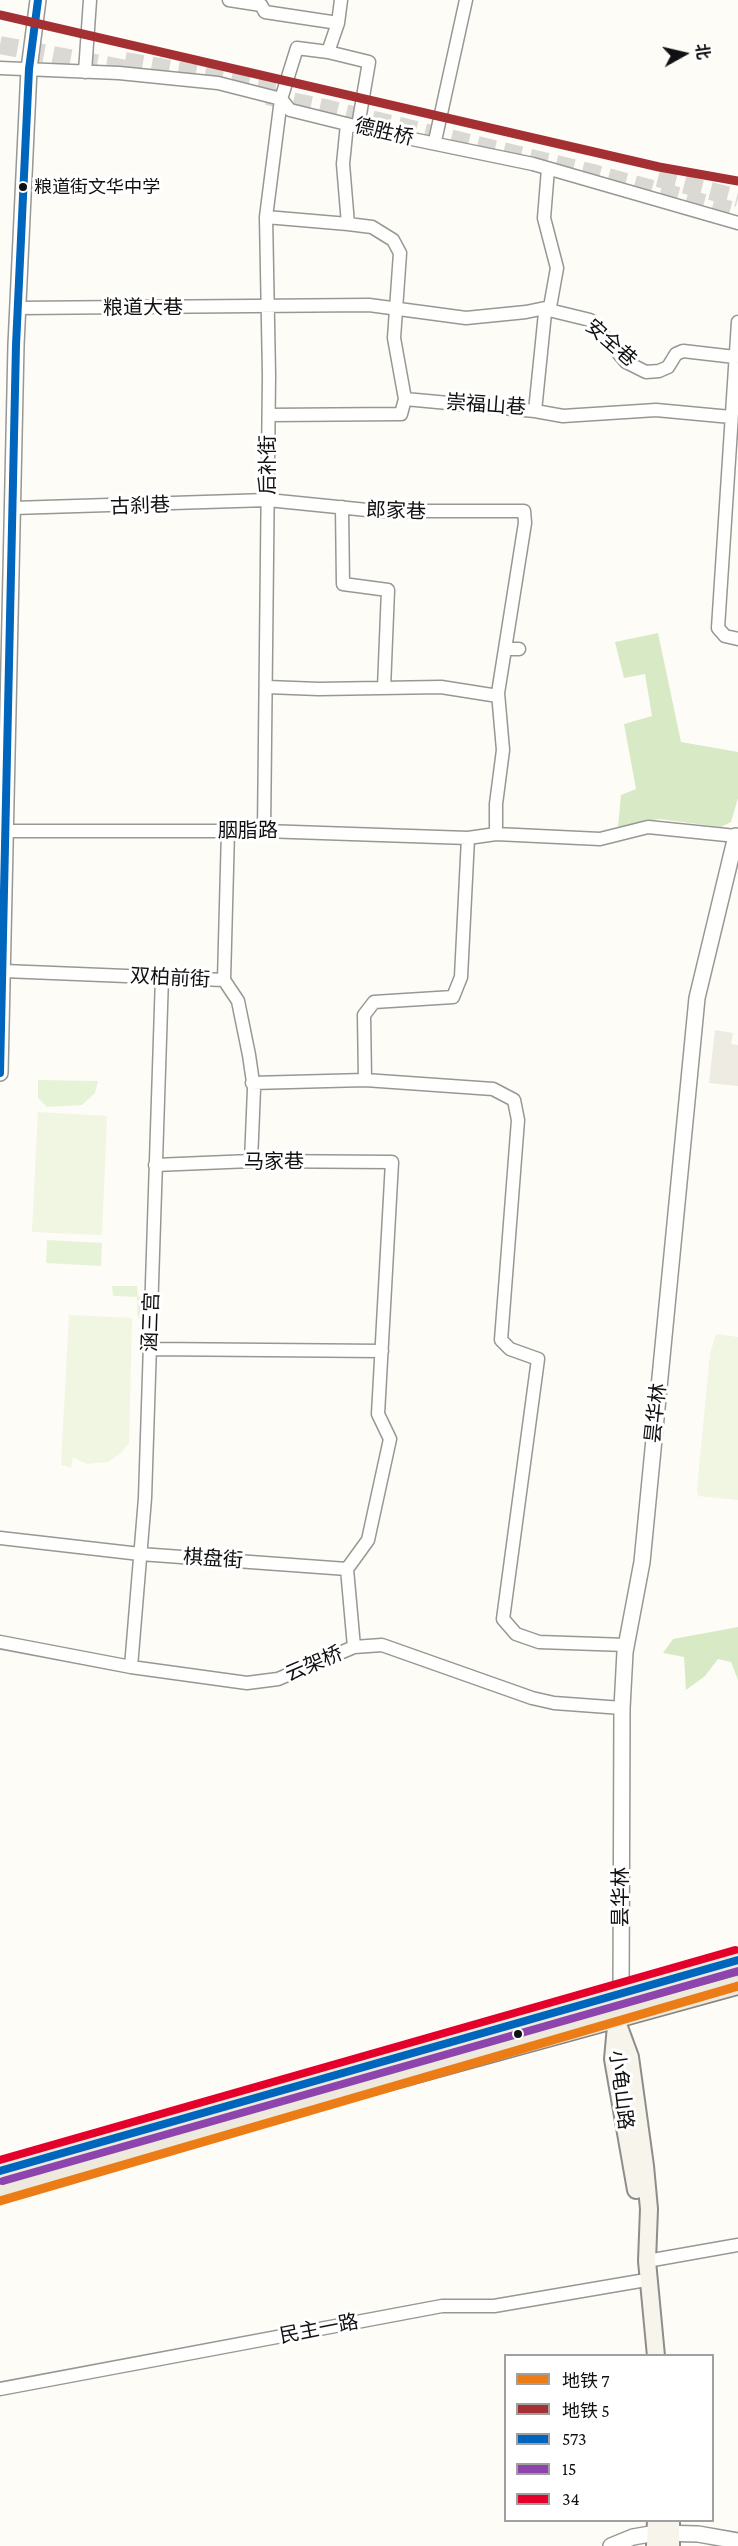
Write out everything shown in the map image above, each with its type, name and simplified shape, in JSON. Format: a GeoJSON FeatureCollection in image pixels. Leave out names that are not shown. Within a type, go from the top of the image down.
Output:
{"type":"FeatureCollection","features":[{"type":"Feature","properties":{"kind":"main road"},"geometry":{"type":"LineString","coordinates":[[0,2171],[738,1960]]}},
{"type":"Feature","properties":{"kind":"main road"},"geometry":{"type":"LineString","coordinates":[[0,2194],[738,1985]]}},
{"type":"Feature","properties":{"kind":"main road","name":"小龟山路"},"geometry":{"type":"LineString","coordinates":[[616,2019],[630,2057],[645,2166],[649,2209],[647,2261],[656,2354]]}},
{"type":"Feature","properties":{"kind":"main road","name":"小龟山路"},"geometry":{"type":"LineString","coordinates":[[616,2019],[613,2060],[637,2198],[640,2282],[647,2354]]}},
{"type":"Feature","properties":{"kind":"main road"},"geometry":{"type":"LineString","coordinates":[[250,2100],[256,2120]]}},
{"type":"Feature","properties":{"kind":"street"},"geometry":{"type":"LineString","coordinates":[[0,1073],[4,971],[3,831],[17,308],[28,69],[38,0]]}},
{"type":"Feature","properties":{"kind":"street"},"geometry":{"type":"LineString","coordinates":[[85,72],[90,0]]}},
{"type":"Feature","properties":{"kind":"street"},"geometry":{"type":"LineString","coordinates":[[229,0],[261,5],[265,12],[338,23]]}},
{"type":"Feature","properties":{"kind":"street"},"geometry":{"type":"LineString","coordinates":[[341,0],[338,23],[328,52],[369,62],[344,164],[348,224]]}},
{"type":"Feature","properties":{"kind":"street"},"geometry":{"type":"LineString","coordinates":[[435,141],[466,0]]}},
{"type":"Feature","properties":{"kind":"street","name":"后补街"},"geometry":{"type":"LineString","coordinates":[[264,831],[269,415],[266,218],[281,99],[297,48],[328,52]]}},
{"type":"Feature","properties":{"kind":"street","name":"德胜桥"},"geometry":{"type":"LineString","coordinates":[[0,68],[85,72],[218,84],[281,99],[290,110],[548,168],[738,223]]}},
{"type":"Feature","properties":{"kind":"street"},"geometry":{"type":"LineString","coordinates":[[548,168],[544,218],[557,268],[550,307]]}},
{"type":"Feature","properties":{"kind":"street"},"geometry":{"type":"LineString","coordinates":[[266,218],[372,227],[393,240],[400,253],[394,338],[405,399],[400,414],[269,415]]}},
{"type":"Feature","properties":{"kind":"street","name":"粮道大巷"},"geometry":{"type":"LineString","coordinates":[[17,308],[268,308],[369,305],[466,318],[526,312],[550,307]]}},
{"type":"Feature","properties":{"kind":"street","name":"安全巷"},"geometry":{"type":"LineString","coordinates":[[550,307],[553,311],[590,320],[626,362],[646,372],[659,371],[668,367],[676,354],[683,351],[735,357]]}},
{"type":"Feature","properties":{"kind":"street","name":"崇福山巷"},"geometry":{"type":"LineString","coordinates":[[405,399],[535,411],[545,312],[550,307]]}},
{"type":"Feature","properties":{"kind":"street"},"geometry":{"type":"LineString","coordinates":[[738,322],[718,628],[725,636],[738,639]]}},
{"type":"Feature","properties":{"kind":"street"},"geometry":{"type":"LineString","coordinates":[[535,411],[563,416],[656,411],[731,417]]}},
{"type":"Feature","properties":{"kind":"street","name":"古刹巷"},"geometry":{"type":"LineString","coordinates":[[13,508],[268,500]]}},
{"type":"Feature","properties":{"kind":"street","name":"郎家巷"},"geometry":{"type":"LineString","coordinates":[[268,500],[377,511],[524,512],[525,523],[498,696]]}},
{"type":"Feature","properties":{"kind":"street"},"geometry":{"type":"LineString","coordinates":[[342,507],[344,584],[388,590],[384,688]]}},
{"type":"Feature","properties":{"kind":"street"},"geometry":{"type":"LineString","coordinates":[[267,687],[441,687],[498,696],[503,750],[496,804],[496,834]]}},
{"type":"Feature","properties":{"kind":"street","name":"胭脂路"},"geometry":{"type":"LineString","coordinates":[[3,831],[264,831],[468,838],[496,834],[600,839],[648,828],[736,836]]}},
{"type":"Feature","properties":{"kind":"street","name":"双柏前街"},"geometry":{"type":"LineString","coordinates":[[4,971],[224,980],[228,831]]}},
{"type":"Feature","properties":{"kind":"street","name":"昙华林"},"geometry":{"type":"LineString","coordinates":[[621,1995],[622,1708],[626,1645],[642,1562],[697,998],[736,836]]}},
{"type":"Feature","properties":{"kind":"street"},"geometry":{"type":"LineString","coordinates":[[365,1080],[364,1015],[374,1002],[453,997],[461,977],[468,838]]}},
{"type":"Feature","properties":{"kind":"street","name":"涵三宫"},"geometry":{"type":"LineString","coordinates":[[131,1666],[141,1554],[162,976]]}},
{"type":"Feature","properties":{"kind":"street"},"geometry":{"type":"LineString","coordinates":[[224,980],[238,1001],[252,1083],[251,1161]]}},
{"type":"Feature","properties":{"kind":"street"},"geometry":{"type":"LineString","coordinates":[[252,1083],[365,1080],[493,1089],[514,1100],[518,1120],[501,1340],[510,1349],[538,1359],[503,1619],[516,1634],[539,1642],[626,1645]]}},
{"type":"Feature","properties":{"kind":"street","name":"马家巷"},"geometry":{"type":"LineString","coordinates":[[155,1165],[251,1161],[392,1162],[382,1351]]}},
{"type":"Feature","properties":{"kind":"street"},"geometry":{"type":"LineString","coordinates":[[150,1349],[382,1351],[378,1414],[390,1439],[368,1540],[347,1569],[354,1647]]}},
{"type":"Feature","properties":{"kind":"street","name":"棋盘街"},"geometry":{"type":"LineString","coordinates":[[0,1538],[141,1554],[347,1569]]}},
{"type":"Feature","properties":{"kind":"street","name":"云架桥"},"geometry":{"type":"LineString","coordinates":[[0,1642],[131,1666],[247,1683],[278,1679],[354,1647],[382,1645],[515,1693],[554,1703],[622,1708]]}},
{"type":"Feature","properties":{"kind":"street"},"geometry":{"type":"LineString","coordinates":[[647,2261],[738,2245]]}},
{"type":"Feature","properties":{"kind":"street","name":"民主一路"},"geometry":{"type":"LineString","coordinates":[[0,2389],[442,2306],[494,2306],[640,2282]]}},
{"type":"Feature","properties":{"kind":"street"},"geometry":{"type":"LineString","coordinates":[[610,2546],[633,2537],[663,2533],[738,2541]]}},
{"type":"Feature","properties":{"kind":"green space"},"geometry":{"type":"Polygon","coordinates":[[[658,633],[681,742],[738,752],[738,798],[731,822],[721,827],[659,819],[618,827],[621,795],[636,789],[624,724],[652,716],[645,674],[624,678],[615,642],[658,633]]]}},
{"type":"Feature","properties":{"kind":"green space"},"geometry":{"type":"Polygon","coordinates":[[[38,1080],[98,1081],[95,1093],[82,1105],[47,1107],[38,1098],[38,1080]]]}},
{"type":"Feature","properties":{"kind":"green space"},"geometry":{"type":"Polygon","coordinates":[[[38,1112],[107,1116],[102,1235],[32,1232],[38,1112]]]}},
{"type":"Feature","properties":{"kind":"green space"},"geometry":{"type":"Polygon","coordinates":[[[47,1240],[102,1243],[101,1266],[46,1263],[47,1240]]]}},
{"type":"Feature","properties":{"kind":"green space"},"geometry":{"type":"Polygon","coordinates":[[[112,1286],[137,1286],[138,1297],[151,1295],[151,1319],[138,1318],[137,1297],[113,1296],[112,1286]]]}},
{"type":"Feature","properties":{"kind":"green space"},"geometry":{"type":"Polygon","coordinates":[[[69,1315],[132,1318],[129,1443],[121,1453],[108,1462],[87,1464],[73,1457],[71,1468],[61,1465],[69,1315]]]}},
{"type":"Feature","properties":{"kind":"green space"},"geometry":{"type":"Polygon","coordinates":[[[716,1334],[738,1337],[738,1500],[698,1496],[697,1489],[710,1354],[716,1334]]]}},
{"type":"Feature","properties":{"kind":"green space"},"geometry":{"type":"Polygon","coordinates":[[[738,1627],[738,1680],[731,1662],[718,1659],[705,1676],[686,1690],[684,1657],[663,1653],[673,1639],[738,1627]]]}},
{"type":"Feature","properties":{"kind":"shaded area"},"geometry":{"type":"Polygon","coordinates":[[[715,1030],[733,1033],[731,1044],[738,1045],[738,1086],[709,1083],[715,1030]]]}},
{"type":"Feature","properties":{"kind":"tunnel"},"geometry":{"type":"LineString","coordinates":[[0,45],[137,71]]}},
{"type":"Feature","properties":{"kind":"tunnel"},"geometry":{"type":"LineString","coordinates":[[125,61],[284,89]]}},
{"type":"Feature","properties":{"kind":"tunnel"},"geometry":{"type":"LineString","coordinates":[[267,96],[593,173],[738,212]]}},
{"type":"Feature","properties":{"kind":"tunnel"},"geometry":{"type":"LineString","coordinates":[[658,178],[738,198]]}},
{"type":"Feature","properties":{"kind":"metro line","name":"5"},"geometry":{"type":"LineString","coordinates":[[0,15],[659,167],[738,181]]}},
{"type":"Feature","properties":{"kind":"metro line","name":"7"},"geometry":{"type":"LineString","coordinates":[[0,2201],[738,1986]]}},
{"type":"Feature","properties":{"kind":"transit line","name":"573"},"geometry":{"type":"LineString","coordinates":[[0,1073],[16,345],[29,69],[38,0]]}},
{"type":"Feature","properties":{"kind":"transit line","name":"34"},"geometry":{"type":"LineString","coordinates":[[0,2160],[735,1950]]}},
{"type":"Feature","properties":{"kind":"transit line","name":"573"},"geometry":{"type":"LineString","coordinates":[[0,2171],[738,1960]]}},
{"type":"Feature","properties":{"kind":"transit line","name":"15"},"geometry":{"type":"LineString","coordinates":[[3,2181],[738,1971]]}},
{"type":"Feature","properties":{"kind":"place","name":"粮道街文华中学"},"geometry":{"type":"Point","coordinates":[23,187]}}]}
